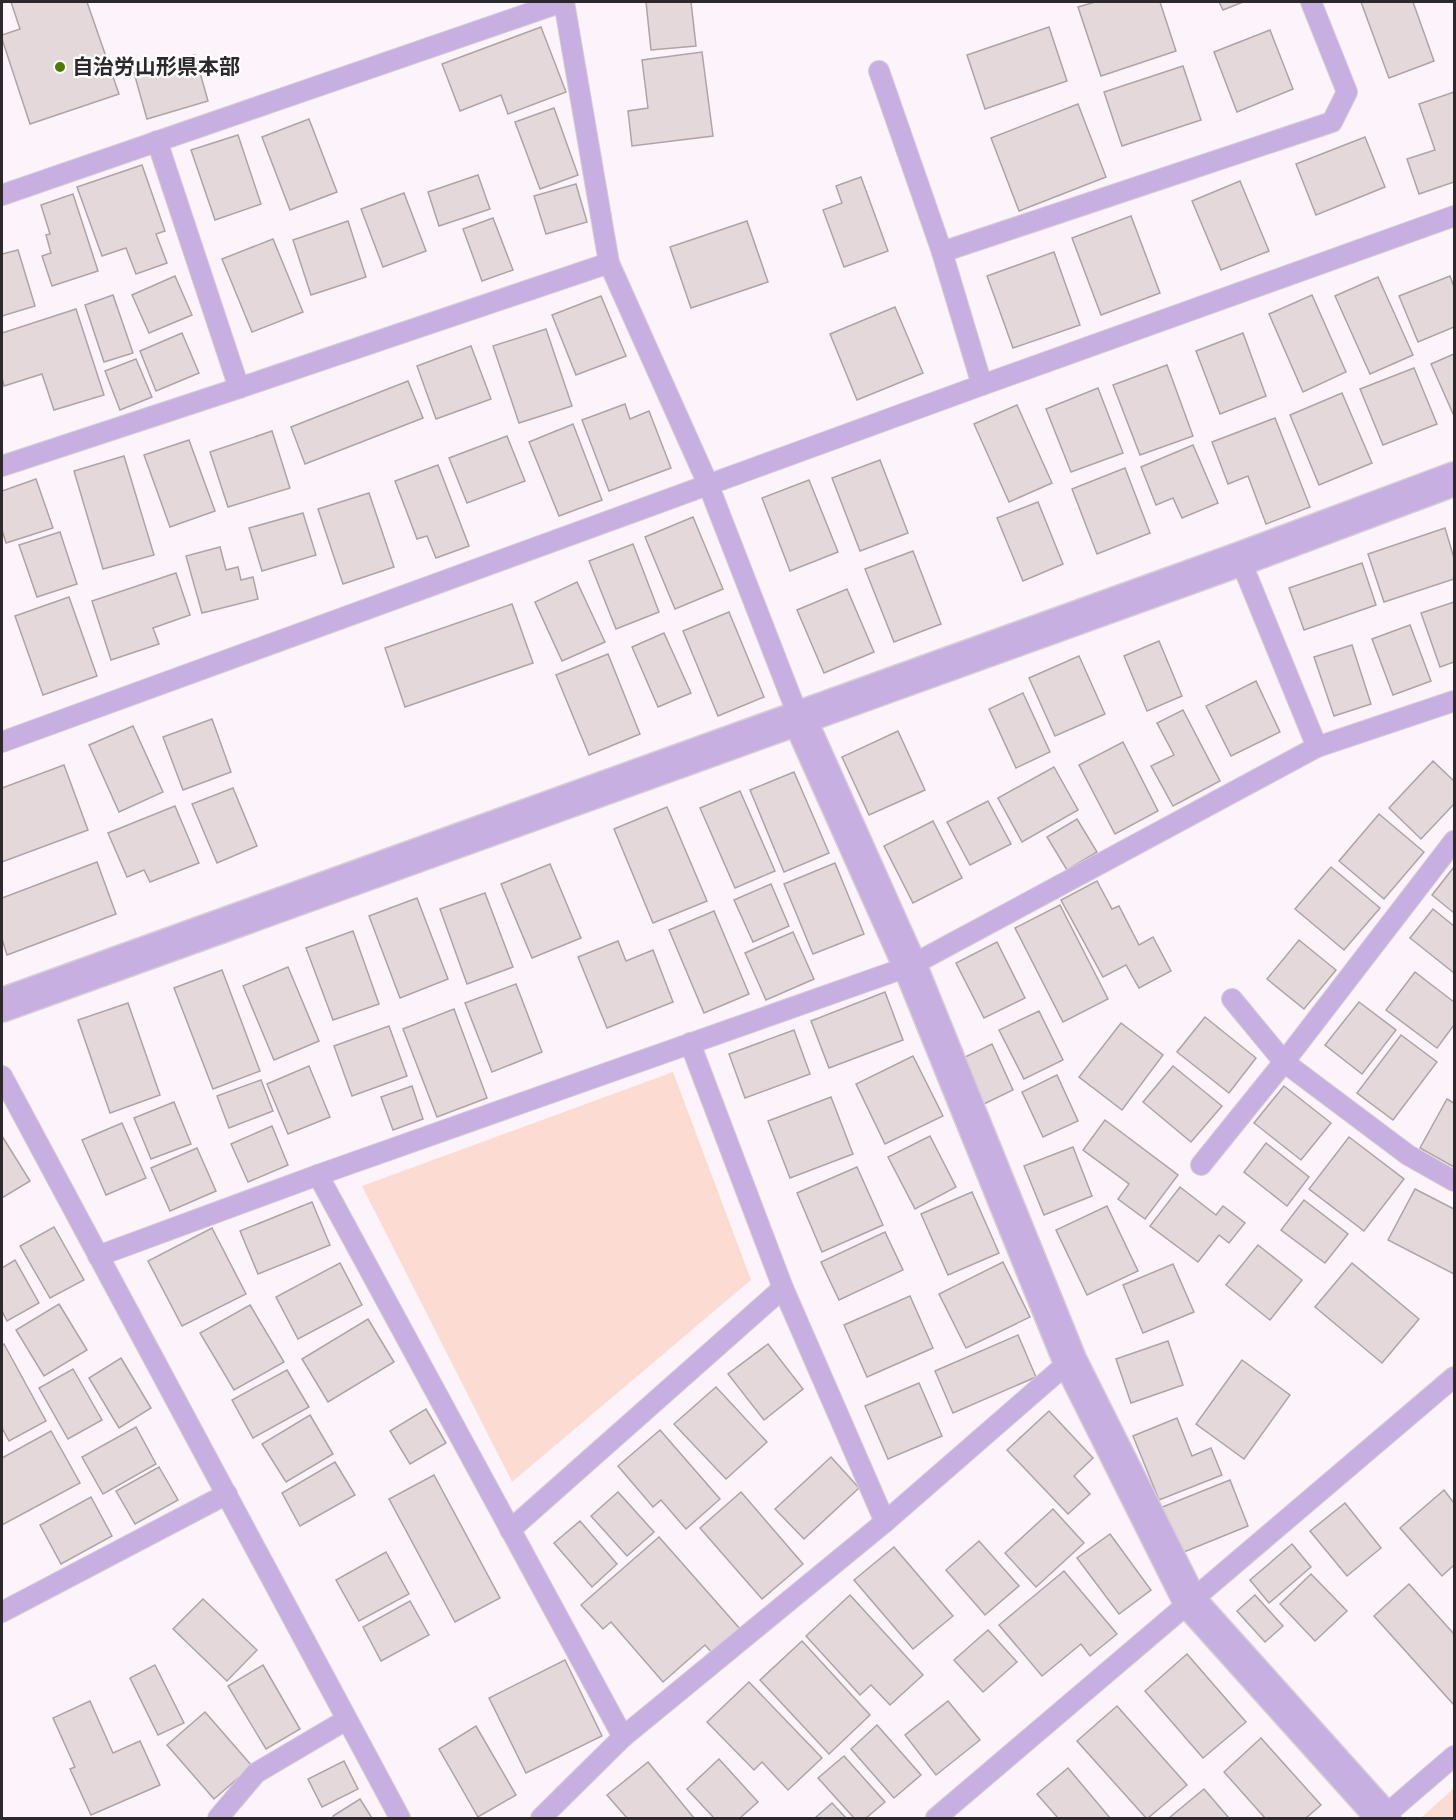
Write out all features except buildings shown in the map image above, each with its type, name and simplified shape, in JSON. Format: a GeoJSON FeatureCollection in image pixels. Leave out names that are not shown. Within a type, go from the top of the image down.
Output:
{"type":"FeatureCollection","features":[{"type":"Feature","properties":{"kind":"street"},"geometry":{"type":"LineString","coordinates":[[2,1005],[1240,559],[1455,479]]}},
{"type":"Feature","properties":{"kind":"street"},"geometry":{"type":"LineString","coordinates":[[799,718],[910,966],[1070,1361],[1191,1603],[1383,1818]]}},
{"type":"Feature","properties":{"kind":"lane"},"geometry":{"type":"LineString","coordinates":[[2,195],[563,2],[609,264],[708,484],[799,718]]}},
{"type":"Feature","properties":{"kind":"lane"},"geometry":{"type":"LineString","coordinates":[[942,252],[1332,122],[1347,92],[1311,2]]}},
{"type":"Feature","properties":{"kind":"lane"},"geometry":{"type":"LineString","coordinates":[[879,71],[942,252],[982,385]]}},
{"type":"Feature","properties":{"kind":"lane"},"geometry":{"type":"LineString","coordinates":[[158,141],[239,388]]}},
{"type":"Feature","properties":{"kind":"lane"},"geometry":{"type":"LineString","coordinates":[[2,742],[982,385],[1452,222]]}},
{"type":"Feature","properties":{"kind":"lane"},"geometry":{"type":"LineString","coordinates":[[2,466],[609,264]]}},
{"type":"Feature","properties":{"kind":"lane"},"geometry":{"type":"LineString","coordinates":[[1240,559],[1317,747]]}},
{"type":"Feature","properties":{"kind":"lane"},"geometry":{"type":"LineString","coordinates":[[98,1256],[318,1175],[910,966],[1317,747],[1455,701]]}},
{"type":"Feature","properties":{"kind":"lane"},"geometry":{"type":"LineString","coordinates":[[1201,1165],[1455,842]]}},
{"type":"Feature","properties":{"kind":"lane"},"geometry":{"type":"LineString","coordinates":[[1232,999],[1284,1062],[1408,1155],[1455,1181]]}},
{"type":"Feature","properties":{"kind":"lane"},"geometry":{"type":"LineString","coordinates":[[690,1043],[783,1288],[885,1522]]}},
{"type":"Feature","properties":{"kind":"lane"},"geometry":{"type":"LineString","coordinates":[[2,1076],[400,1818]]}},
{"type":"Feature","properties":{"kind":"lane"},"geometry":{"type":"LineString","coordinates":[[318,1175],[623,1737]]}},
{"type":"Feature","properties":{"kind":"lane"},"geometry":{"type":"LineString","coordinates":[[510,1530],[783,1288]]}},
{"type":"Feature","properties":{"kind":"lane"},"geometry":{"type":"LineString","coordinates":[[541,1818],[623,1737],[885,1522],[1070,1361]]}},
{"type":"Feature","properties":{"kind":"lane"},"geometry":{"type":"LineString","coordinates":[[936,1818],[1455,1377]]}},
{"type":"Feature","properties":{"kind":"lane"},"geometry":{"type":"LineString","coordinates":[[2,1612],[227,1494]]}},
{"type":"Feature","properties":{"kind":"lane"},"geometry":{"type":"LineString","coordinates":[[218,1818],[256,1773],[346,1720]]}},
{"type":"Feature","properties":{"kind":"lane"},"geometry":{"type":"LineString","coordinates":[[1383,1818],[1455,1756]]}},
{"type":"Feature","properties":{"kind":"shaded area"},"geometry":{"type":"Polygon","coordinates":[[[673,1072],[751,1280],[512,1482],[362,1186],[673,1072]]]}},
{"type":"Feature","properties":{"kind":"shaded area"},"geometry":{"type":"Polygon","coordinates":[[[1454,1788],[1454,1818],[1421,1818],[1454,1788]]]}},
{"type":"Feature","properties":{"kind":"place","name":"自治労山形県本部"},"geometry":{"type":"Point","coordinates":[60,67]}}]}
